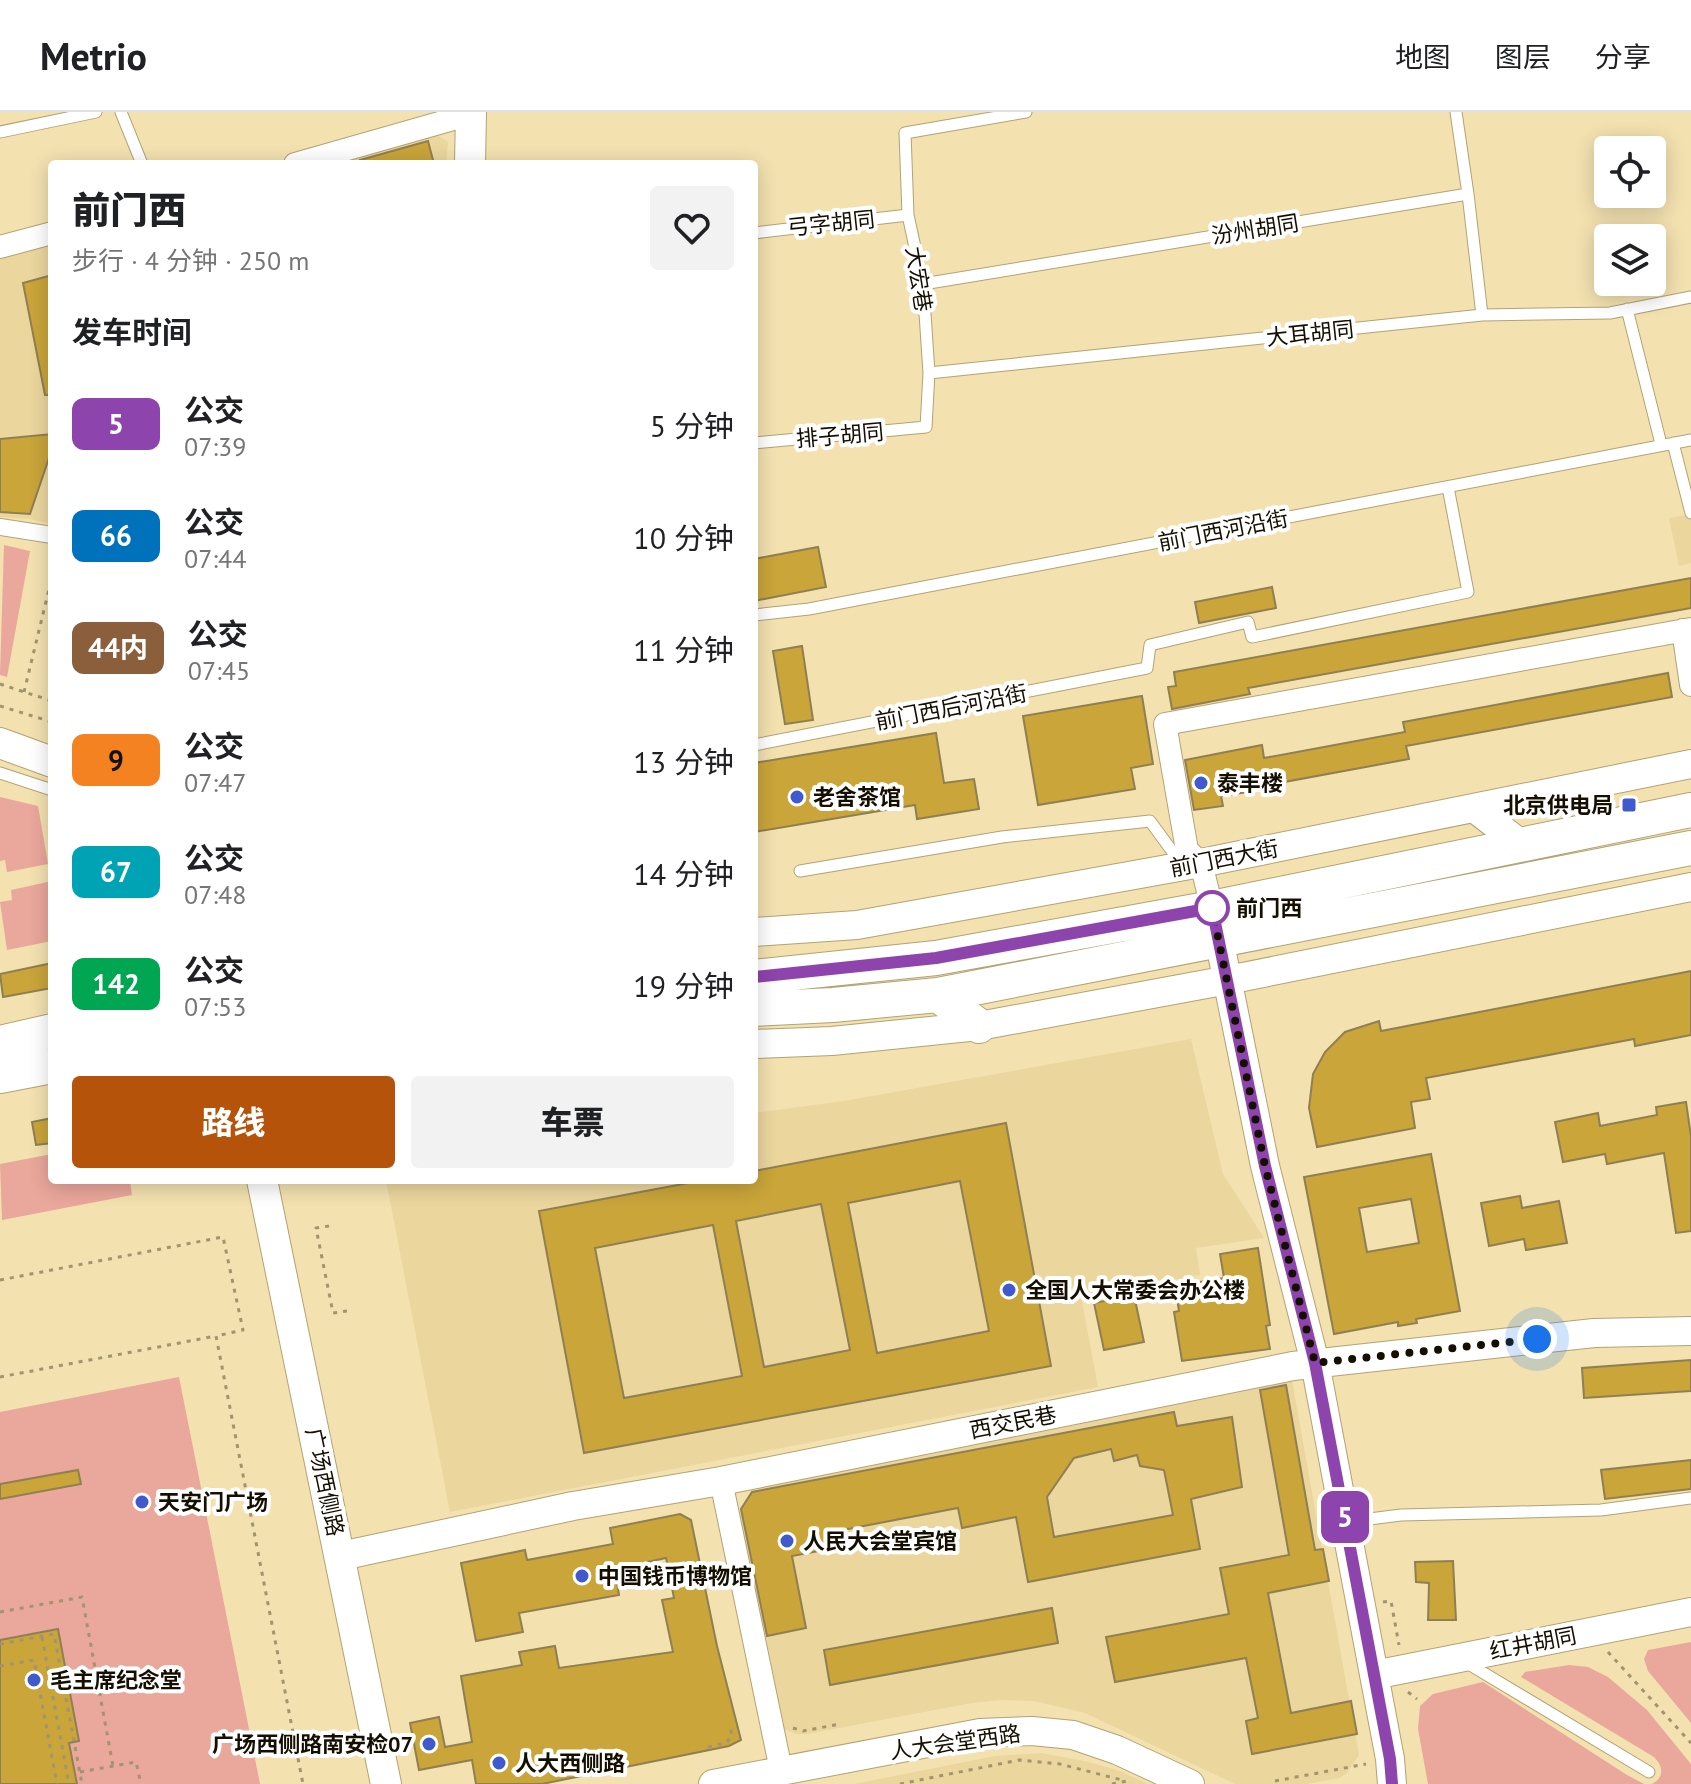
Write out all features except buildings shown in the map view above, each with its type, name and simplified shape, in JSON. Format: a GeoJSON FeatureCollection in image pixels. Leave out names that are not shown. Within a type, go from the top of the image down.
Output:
{"type":"FeatureCollection","features":[{"type":"Feature","properties":{"kind":"main road"},"geometry":{"type":"LineString","coordinates":[[470,160],[473,113]]}},
{"type":"Feature","properties":{"kind":"main road"},"geometry":{"type":"LineString","coordinates":[[0,743],[48,761]]}},
{"type":"Feature","properties":{"kind":"main road","name":"前门西大街"},"geometry":{"type":"LineString","coordinates":[[758,977],[936,958],[1212,908],[1691,810]]}},
{"type":"Feature","properties":{"kind":"main road"},"geometry":{"type":"LineString","coordinates":[[758,1009],[938,995],[1691,848]]}},
{"type":"Feature","properties":{"kind":"main road"},"geometry":{"type":"LineString","coordinates":[[938,995],[979,1026]]}},
{"type":"Feature","properties":{"kind":"main road"},"geometry":{"type":"LineString","coordinates":[[0,1043],[48,1032]]}},
{"type":"Feature","properties":{"kind":"main road"},"geometry":{"type":"LineString","coordinates":[[0,1076],[48,1067]]}},
{"type":"Feature","properties":{"kind":"main road","name":"广场西侧路"},"geometry":{"type":"LineString","coordinates":[[263,1184],[386,1784]]}},
{"type":"Feature","properties":{"kind":"street"},"geometry":{"type":"LineString","coordinates":[[309,160],[473,113]]}},
{"type":"Feature","properties":{"kind":"street"},"geometry":{"type":"LineString","coordinates":[[0,247],[48,234]]}},
{"type":"Feature","properties":{"kind":"street"},"geometry":{"type":"LineString","coordinates":[[0,527],[48,534]]}},
{"type":"Feature","properties":{"kind":"street"},"geometry":{"type":"LineString","coordinates":[[1391,1772],[1315,1363],[1265,1166],[1212,908],[1187,850],[1165,724],[1687,629],[1691,685]]}},
{"type":"Feature","properties":{"kind":"street","name":"前门西大街"},"geometry":{"type":"LineString","coordinates":[[758,932],[857,925],[1192,865],[1691,764]]}},
{"type":"Feature","properties":{"kind":"street"},"geometry":{"type":"LineString","coordinates":[[1474,808],[1521,844]]}},
{"type":"Feature","properties":{"kind":"street"},"geometry":{"type":"LineString","coordinates":[[758,1044],[832,1041],[979,1026],[1228,980],[1691,887]]}},
{"type":"Feature","properties":{"kind":"street","name":"西交民巷"},"geometry":{"type":"LineString","coordinates":[[341,1556],[573,1506],[721,1481],[1315,1363],[1594,1333],[1691,1331]]}},
{"type":"Feature","properties":{"kind":"street"},"geometry":{"type":"LineString","coordinates":[[721,1481],[781,1770]]}},
{"type":"Feature","properties":{"kind":"street","name":"红井胡同"},"geometry":{"type":"LineString","coordinates":[[1374,1675],[1691,1612]]}},
{"type":"Feature","properties":{"kind":"street","name":"人大会堂西路"},"geometry":{"type":"LineString","coordinates":[[713,1784],[980,1733],[1032,1731],[1073,1735],[1117,1750],[1190,1784]]}},
{"type":"Feature","properties":{"kind":"lane"},"geometry":{"type":"LineString","coordinates":[[0,132],[96,112]]}},
{"type":"Feature","properties":{"kind":"lane"},"geometry":{"type":"LineString","coordinates":[[121,112],[140,160]]}},
{"type":"Feature","properties":{"kind":"lane","name":"大宏巷"},"geometry":{"type":"LineString","coordinates":[[926,427],[929,373],[923,284],[908,215],[905,133],[1026,112]]}},
{"type":"Feature","properties":{"kind":"lane"},"geometry":{"type":"LineString","coordinates":[[1456,112],[1482,315]]}},
{"type":"Feature","properties":{"kind":"lane","name":"汾州胡同"},"geometry":{"type":"LineString","coordinates":[[923,284],[1468,194]]}},
{"type":"Feature","properties":{"kind":"lane","name":"弓字胡同"},"geometry":{"type":"LineString","coordinates":[[758,232],[908,215]]}},
{"type":"Feature","properties":{"kind":"lane","name":"大耳胡同"},"geometry":{"type":"LineString","coordinates":[[929,373],[1482,315],[1610,313],[1691,297]]}},
{"type":"Feature","properties":{"kind":"lane"},"geometry":{"type":"LineString","coordinates":[[1627,309],[1691,513]]}},
{"type":"Feature","properties":{"kind":"lane","name":"排子胡同"},"geometry":{"type":"LineString","coordinates":[[758,443],[926,427]]}},
{"type":"Feature","properties":{"kind":"lane","name":"前门西河沿街"},"geometry":{"type":"LineString","coordinates":[[758,615],[809,609],[1691,440]]}},
{"type":"Feature","properties":{"kind":"lane","name":"前门西后河沿街"},"geometry":{"type":"LineString","coordinates":[[758,744],[1147,668],[1150,645],[1248,622],[1252,637],[1468,592],[1448,487]]}},
{"type":"Feature","properties":{"kind":"lane"},"geometry":{"type":"LineString","coordinates":[[0,773],[48,789]]}},
{"type":"Feature","properties":{"kind":"lane"},"geometry":{"type":"LineString","coordinates":[[800,871],[1002,837],[1150,821],[1192,865]]}},
{"type":"Feature","properties":{"kind":"lane"},"geometry":{"type":"LineString","coordinates":[[1346,1522],[1401,1515],[1601,1510],[1691,1498]]}},
{"type":"Feature","properties":{"kind":"lane"},"geometry":{"type":"LineString","coordinates":[[1459,1658],[1649,1772]]}},
{"type":"Feature","properties":{"kind":"path"},"geometry":{"type":"LineString","coordinates":[[24,692],[48,593]]}},
{"type":"Feature","properties":{"kind":"path"},"geometry":{"type":"LineString","coordinates":[[0,684],[48,700]]}},
{"type":"Feature","properties":{"kind":"path"},"geometry":{"type":"LineString","coordinates":[[0,706],[48,721]]}},
{"type":"Feature","properties":{"kind":"path"},"geometry":{"type":"LineString","coordinates":[[329,1226],[316,1228],[333,1313],[347,1311]]}},
{"type":"Feature","properties":{"kind":"path"},"geometry":{"type":"LineString","coordinates":[[0,1280],[223,1237],[243,1330],[0,1377]]}},
{"type":"Feature","properties":{"kind":"path"},"geometry":{"type":"LineString","coordinates":[[216,1336],[303,1784]]}},
{"type":"Feature","properties":{"kind":"path"},"geometry":{"type":"LineString","coordinates":[[0,1612],[82,1597],[113,1766]]}},
{"type":"Feature","properties":{"kind":"path"},"geometry":{"type":"LineString","coordinates":[[0,1644],[54,1634],[82,1784]]}},
{"type":"Feature","properties":{"kind":"path"},"geometry":{"type":"LineString","coordinates":[[42,1637],[69,1784]]}},
{"type":"Feature","properties":{"kind":"path"},"geometry":{"type":"LineString","coordinates":[[1608,1652],[1691,1743]]}},
{"type":"Feature","properties":{"kind":"path"},"geometry":{"type":"LineString","coordinates":[[0,1666],[34,1660],[57,1784]]}},
{"type":"Feature","properties":{"kind":"path"},"geometry":{"type":"LineString","coordinates":[[789,1725],[803,1731],[840,1724]]}},
{"type":"Feature","properties":{"kind":"path"},"geometry":{"type":"LineString","coordinates":[[708,1747],[729,1741],[732,1736],[730,1726]]}},
{"type":"Feature","properties":{"kind":"path"},"geometry":{"type":"LineString","coordinates":[[900,1784],[1019,1760],[1060,1764],[1133,1784]]}},
{"type":"Feature","properties":{"kind":"path"},"geometry":{"type":"LineString","coordinates":[[80,1772],[136,1762],[141,1784]]}},
{"type":"Feature","properties":{"kind":"path"},"geometry":{"type":"LineString","coordinates":[[1275,1781],[1391,1772]]}},
{"type":"Feature","properties":{"kind":"path"},"geometry":{"type":"LineString","coordinates":[[56,1777],[68,1774]]}},
{"type":"Feature","properties":{"kind":"path"},"geometry":{"type":"LineString","coordinates":[[1112,1784],[1127,1781]]}},
{"type":"Feature","properties":{"kind":"shaded area"},"geometry":{"type":"Polygon","coordinates":[[[432,132],[448,142],[446,160],[330,160],[432,132]]]}},
{"type":"Feature","properties":{"kind":"shaded area"},"geometry":{"type":"Polygon","coordinates":[[[48,238],[48,523],[0,517],[0,251],[48,238]]]}},
{"type":"Feature","properties":{"kind":"shaded area"},"geometry":{"type":"Polygon","coordinates":[[[1691,514],[1691,563],[1679,566],[1669,518],[1691,514]]]}},
{"type":"Feature","properties":{"kind":"shaded area"},"geometry":{"type":"Polygon","coordinates":[[[4,545],[30,551],[7,677],[0,675],[4,545]]]}},
{"type":"Feature","properties":{"kind":"shaded area"},"geometry":{"type":"Polygon","coordinates":[[[0,797],[38,806],[48,864],[7,872],[5,860],[0,861],[0,797]]]}},
{"type":"Feature","properties":{"kind":"shaded area"},"geometry":{"type":"Polygon","coordinates":[[[48,882],[48,942],[7,950],[0,902],[12,900],[11,890],[48,882]]]}},
{"type":"Feature","properties":{"kind":"shaded area"},"geometry":{"type":"Polygon","coordinates":[[[1191,1039],[1223,1174],[1264,1238],[1196,1248],[1200,1275],[1081,1296],[1098,1387],[450,1512],[387,1184],[758,1184],[758,1112],[844,1101],[1191,1039]]]}},
{"type":"Feature","properties":{"kind":"shaded area"},"geometry":{"type":"Polygon","coordinates":[[[48,1155],[48,1184],[131,1184],[132,1195],[2,1220],[0,1164],[48,1155]]]}},
{"type":"Feature","properties":{"kind":"shaded area"},"geometry":{"type":"Polygon","coordinates":[[[179,1377],[260,1784],[0,1784],[0,1412],[179,1377]]]}},
{"type":"Feature","properties":{"kind":"shaded area"},"geometry":{"type":"Polygon","coordinates":[[[1292,1380],[1359,1755],[1347,1773],[1339,1778],[1307,1784],[1235,1784],[1085,1713],[1034,1701],[972,1703],[807,1734],[795,1734],[782,1728],[736,1521],[748,1497],[763,1486],[1292,1380]]]}},
{"type":"Feature","properties":{"kind":"shaded area"},"geometry":{"type":"Polygon","coordinates":[[[1691,1642],[1691,1723],[1648,1671],[1644,1659],[1648,1650],[1691,1642]]]}},
{"type":"Feature","properties":{"kind":"shaded area"},"geometry":{"type":"Polygon","coordinates":[[[1569,1665],[1588,1667],[1608,1677],[1647,1710],[1691,1764],[1691,1784],[1652,1784],[1661,1771],[1654,1757],[1521,1677],[1525,1672],[1569,1665]]]}},
{"type":"Feature","properties":{"kind":"shaded area"},"geometry":{"type":"Polygon","coordinates":[[[1483,1682],[1644,1784],[1428,1784],[1418,1729],[1420,1706],[1433,1694],[1483,1682]]]}},
{"type":"Feature","properties":{"kind":"shaded area"},"geometry":{"type":"Polygon","coordinates":[[[1042,1753],[1120,1771],[1148,1784],[854,1784],[995,1756],[1042,1753]]]}},
{"type":"Feature","properties":{"kind":"bus line","name":"5"},"geometry":{"type":"LineString","coordinates":[[758,977],[936,958],[1212,908],[1265,1166],[1315,1363],[1390,1759],[1392,1784]]}},
{"type":"Feature","properties":{"kind":"place","name":"泰丰楼"},"geometry":{"type":"Point","coordinates":[1201,783]}},
{"type":"Feature","properties":{"kind":"place","name":"老舍茶馆"},"geometry":{"type":"Point","coordinates":[797,797]}},
{"type":"Feature","properties":{"kind":"place","name":"北京供电局"},"geometry":{"type":"Point","coordinates":[1629,805]}},
{"type":"Feature","properties":{"kind":"place","name":"前门西"},"geometry":{"type":"Point","coordinates":[1212,908]}},
{"type":"Feature","properties":{"kind":"place","name":"全国人大常委会办公楼"},"geometry":{"type":"Point","coordinates":[1009,1290]}},
{"type":"Feature","properties":{"kind":"place","name":"天安门广场"},"geometry":{"type":"Point","coordinates":[142,1502]}},
{"type":"Feature","properties":{"kind":"place","name":"人民大会堂宾馆"},"geometry":{"type":"Point","coordinates":[787,1541]}},
{"type":"Feature","properties":{"kind":"place","name":"中国钱币博物馆"},"geometry":{"type":"Point","coordinates":[582,1576]}},
{"type":"Feature","properties":{"kind":"place","name":"毛主席纪念堂"},"geometry":{"type":"Point","coordinates":[34,1680]}},
{"type":"Feature","properties":{"kind":"place","name":"广场西侧路南安检07"},"geometry":{"type":"Point","coordinates":[429,1744]}},
{"type":"Feature","properties":{"kind":"place","name":"人大西侧路"},"geometry":{"type":"Point","coordinates":[499,1763]}},
{"type":"Feature","properties":{"kind":"route"},"geometry":{"type":"LineString","coordinates":[[1212,908],[1265,1166],[1315,1363],[1537,1339]]}}]}
